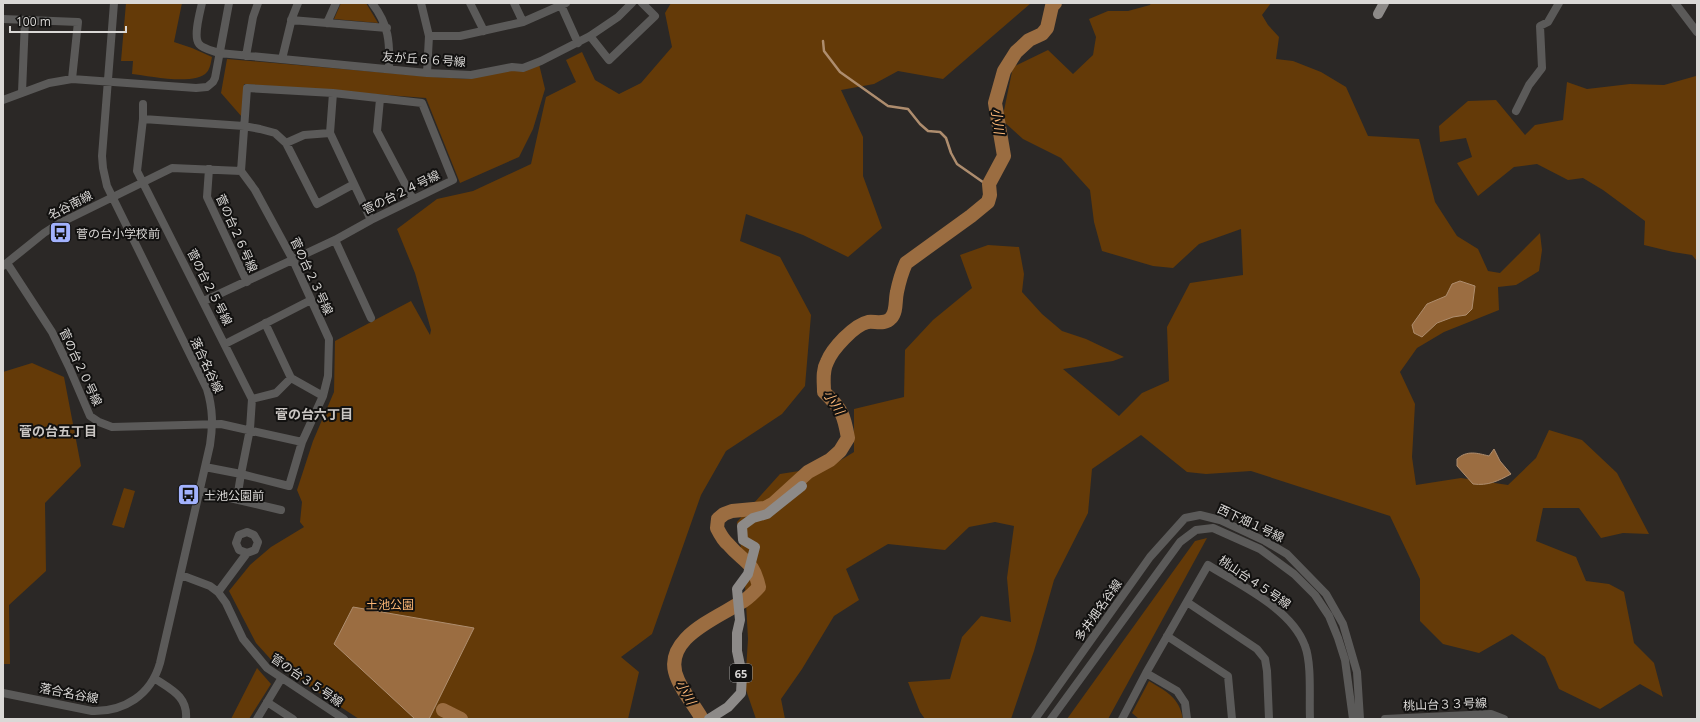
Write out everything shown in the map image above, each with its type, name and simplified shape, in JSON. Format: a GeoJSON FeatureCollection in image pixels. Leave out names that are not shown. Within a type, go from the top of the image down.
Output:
{"type":"FeatureCollection","features":[{"type":"Feature","properties":{"kind":"main road"},"geometry":{"type":"LineString","coordinates":[[1378,14],[1384,3]]}},
{"type":"Feature","properties":{"kind":"main road","name":"65"},"geometry":{"type":"LineString","coordinates":[[709,719],[728,707],[741,693],[742,675],[737,651],[737,633],[740,620],[737,589],[750,564],[755,547],[743,540],[742,526],[752,518],[767,514],[802,486]]}},
{"type":"Feature","properties":{"kind":"street","name":"落合名谷線"},"geometry":{"type":"LineString","coordinates":[[3,693],[92,712],[104,712],[114,710],[131,702],[144,692],[154,678],[160,663],[206,467],[214,424],[207,389],[104,181],[102,168],[114,3]]}},
{"type":"Feature","properties":{"kind":"street","name":"友が丘６６号線"},"geometry":{"type":"LineString","coordinates":[[202,3],[197,23],[198,42],[200,45],[220,53],[427,73],[471,75],[512,67],[523,68],[541,61],[590,36],[618,17],[632,3]]}},
{"type":"Feature","properties":{"kind":"street"},"geometry":{"type":"LineString","coordinates":[[3,100],[49,83],[72,79],[196,88],[207,86],[215,78],[229,3]]}},
{"type":"Feature","properties":{"kind":"street"},"geometry":{"type":"LineString","coordinates":[[246,56],[253,17],[258,3]]}},
{"type":"Feature","properties":{"kind":"street"},"geometry":{"type":"LineString","coordinates":[[282,59],[291,20],[298,3]]}},
{"type":"Feature","properties":{"kind":"street"},"geometry":{"type":"LineString","coordinates":[[327,23],[336,3]]}},
{"type":"Feature","properties":{"kind":"street"},"geometry":{"type":"LineString","coordinates":[[372,3],[387,28],[390,50],[389,69]]}},
{"type":"Feature","properties":{"kind":"street"},"geometry":{"type":"LineString","coordinates":[[422,3],[429,36],[427,73]]}},
{"type":"Feature","properties":{"kind":"street"},"geometry":{"type":"LineString","coordinates":[[470,3],[484,31]]}},
{"type":"Feature","properties":{"kind":"street"},"geometry":{"type":"LineString","coordinates":[[514,3],[524,22]]}},
{"type":"Feature","properties":{"kind":"street"},"geometry":{"type":"LineString","coordinates":[[590,36],[609,60],[655,16],[642,3]]}},
{"type":"Feature","properties":{"kind":"street"},"geometry":{"type":"LineString","coordinates":[[1516,111],[1528,85],[1542,68],[1540,26],[1548,22],[1559,3]]}},
{"type":"Feature","properties":{"kind":"street"},"geometry":{"type":"LineString","coordinates":[[1674,3],[1697,32]]}},
{"type":"Feature","properties":{"kind":"street"},"geometry":{"type":"LineString","coordinates":[[429,36],[460,36],[524,22],[562,4],[578,43]]}},
{"type":"Feature","properties":{"kind":"street"},"geometry":{"type":"LineString","coordinates":[[3,19],[78,22],[72,79]]}},
{"type":"Feature","properties":{"kind":"street"},"geometry":{"type":"LineString","coordinates":[[22,92],[25,20]]}},
{"type":"Feature","properties":{"kind":"street"},"geometry":{"type":"LineString","coordinates":[[291,20],[387,28]]}},
{"type":"Feature","properties":{"kind":"street","name":"菅の台２４号線"},"geometry":{"type":"LineString","coordinates":[[204,301],[335,240],[371,220],[453,180],[422,104],[333,93],[247,88],[241,171]]}},
{"type":"Feature","properties":{"kind":"street"},"geometry":{"type":"LineString","coordinates":[[333,93],[330,133],[371,220]]}},
{"type":"Feature","properties":{"kind":"street"},"geometry":{"type":"LineString","coordinates":[[380,99],[377,131],[413,200]]}},
{"type":"Feature","properties":{"kind":"street","name":"菅の台２５号線"},"geometry":{"type":"LineString","coordinates":[[143,104],[137,171],[252,398]]}},
{"type":"Feature","properties":{"kind":"street"},"geometry":{"type":"LineString","coordinates":[[142,120],[244,126],[275,134],[286,143],[317,204],[354,184]]}},
{"type":"Feature","properties":{"kind":"street"},"geometry":{"type":"LineString","coordinates":[[286,143],[304,135],[330,133]]}},
{"type":"Feature","properties":{"kind":"street"},"geometry":{"type":"LineString","coordinates":[[112,197],[172,168],[241,171]]}},
{"type":"Feature","properties":{"kind":"street","name":"菅の台２６号線"},"geometry":{"type":"LineString","coordinates":[[209,169],[206,197],[247,282]]}},
{"type":"Feature","properties":{"kind":"street","name":"菅の台２３号線"},"geometry":{"type":"LineString","coordinates":[[241,171],[255,190],[293,260],[329,339],[328,376],[323,396],[302,442]]}},
{"type":"Feature","properties":{"kind":"street","name":"名谷南線"},"geometry":{"type":"LineString","coordinates":[[5,265],[44,233],[58,224],[112,197]]}},
{"type":"Feature","properties":{"kind":"street"},"geometry":{"type":"LineString","coordinates":[[335,240],[371,318]]}},
{"type":"Feature","properties":{"kind":"street","name":"菅の台２０号線"},"geometry":{"type":"LineString","coordinates":[[5,265],[52,332],[70,367],[90,416],[99,422],[112,427],[214,424]]}},
{"type":"Feature","properties":{"kind":"street"},"geometry":{"type":"LineString","coordinates":[[225,344],[311,300]]}},
{"type":"Feature","properties":{"kind":"street"},"geometry":{"type":"LineString","coordinates":[[265,323],[291,378],[323,396]]}},
{"type":"Feature","properties":{"kind":"street"},"geometry":{"type":"LineString","coordinates":[[237,499],[250,429],[252,398],[276,393],[291,378]]}},
{"type":"Feature","properties":{"kind":"street"},"geometry":{"type":"LineString","coordinates":[[206,467],[288,486],[302,442],[250,429],[214,424]]}},
{"type":"Feature","properties":{"kind":"street"},"geometry":{"type":"LineString","coordinates":[[200,491],[282,510]]}},
{"type":"Feature","properties":{"kind":"street","name":"西下畑１号線"},"geometry":{"type":"LineString","coordinates":[[1185,518],[1200,515],[1220,520],[1265,541],[1287,554],[1326,594],[1342,624],[1357,672],[1360,719]]}},
{"type":"Feature","properties":{"kind":"street","name":"多井畑名谷線"},"geometry":{"type":"LineString","coordinates":[[1035,719],[1150,557],[1185,518]]}},
{"type":"Feature","properties":{"kind":"street","name":"西下畑１号線"},"geometry":{"type":"LineString","coordinates":[[1051,719],[1180,542],[1196,530],[1213,528],[1260,549],[1294,574],[1314,595],[1329,616],[1345,660],[1353,719]]}},
{"type":"Feature","properties":{"kind":"street"},"geometry":{"type":"LineString","coordinates":[[218,592],[247,553]]}},
{"type":"Feature","properties":{"kind":"street","name":"桃山台４５号線"},"geometry":{"type":"LineString","coordinates":[[1126,718],[1146,673],[1208,565],[1277,608],[1291,621],[1299,633],[1306,647],[1310,719]]}},
{"type":"Feature","properties":{"kind":"street","name":"菅の台３５号線"},"geometry":{"type":"LineString","coordinates":[[181,575],[210,586],[218,592],[226,603],[243,639],[262,663],[281,679],[344,719]]}},
{"type":"Feature","properties":{"kind":"street"},"geometry":{"type":"LineString","coordinates":[[1187,602],[1257,649],[1265,659],[1269,719]]}},
{"type":"Feature","properties":{"kind":"street"},"geometry":{"type":"LineString","coordinates":[[1167,636],[1228,676],[1232,719]]}},
{"type":"Feature","properties":{"kind":"street"},"geometry":{"type":"LineString","coordinates":[[1146,673],[1177,691],[1185,703],[1187,719]]}},
{"type":"Feature","properties":{"kind":"street"},"geometry":{"type":"LineString","coordinates":[[154,678],[179,694],[186,712],[186,719]]}},
{"type":"Feature","properties":{"kind":"street"},"geometry":{"type":"LineString","coordinates":[[257,719],[281,679]]}},
{"type":"Feature","properties":{"kind":"street"},"geometry":{"type":"LineString","coordinates":[[267,702],[293,719]]}},
{"type":"Feature","properties":{"kind":"street","name":"桃山台３３号線"},"geometry":{"type":"LineString","coordinates":[[1385,719],[1483,717],[1491,714],[1504,719]]}},
{"type":"Feature","properties":{"kind":"green space"},"geometry":{"type":"Polygon","coordinates":[[[126,3],[182,3],[174,42],[212,57],[210,67],[207,72],[201,76],[183,79],[160,78],[132,74],[133,61],[121,61],[126,3]]]}},
{"type":"Feature","properties":{"kind":"green space"},"geometry":{"type":"Polygon","coordinates":[[[341,3],[366,3],[378,23],[334,19],[341,3]]]}},
{"type":"Feature","properties":{"kind":"green space","name":"土池公園"},"geometry":{"type":"Polygon","coordinates":[[[671,3],[1031,3],[943,79],[898,71],[874,84],[841,90],[863,137],[863,176],[882,228],[848,257],[803,235],[746,214],[740,241],[780,257],[811,315],[805,386],[782,414],[726,451],[701,495],[652,634],[621,657],[639,672],[628,719],[359,719],[275,664],[256,643],[229,591],[250,565],[271,547],[304,527],[300,522],[302,502],[297,490],[313,441],[334,392],[335,341],[411,301],[430,335],[431,330],[415,273],[397,229],[437,199],[473,191],[531,164],[546,97],[576,82],[566,60],[582,52],[595,80],[619,94],[641,83],[672,47],[665,13],[671,3]]]}},
{"type":"Feature","properties":{"kind":"green space"},"geometry":{"type":"Polygon","coordinates":[[[1151,3],[1271,3],[1262,15],[1268,25],[1279,37],[1276,59],[1293,61],[1321,72],[1346,87],[1368,136],[1419,139],[1435,202],[1457,236],[1478,249],[1488,271],[1500,273],[1540,233],[1542,250],[1539,271],[1516,285],[1498,287],[1499,310],[1444,332],[1417,348],[1400,372],[1415,404],[1412,457],[1416,485],[1461,478],[1508,485],[1536,458],[1549,430],[1582,440],[1617,473],[1649,534],[1623,533],[1601,538],[1579,508],[1543,508],[1536,541],[1576,557],[1586,581],[1609,584],[1624,592],[1634,643],[1654,663],[1663,697],[1640,684],[1600,709],[1559,689],[1545,657],[1512,634],[1479,653],[1443,644],[1420,621],[1420,579],[1390,516],[1251,471],[1206,474],[1187,472],[1141,435],[1092,469],[1088,513],[1054,580],[1034,651],[1011,719],[925,719],[920,712],[908,682],[950,679],[962,637],[981,616],[1011,622],[1007,578],[1014,526],[995,522],[969,527],[945,550],[888,544],[846,569],[859,600],[834,616],[802,669],[781,699],[785,719],[756,719],[745,687],[748,639],[744,567],[737,522],[780,474],[831,466],[854,452],[854,409],[904,397],[905,350],[933,320],[972,288],[960,255],[988,245],[1019,247],[1024,274],[1022,292],[1042,314],[1062,331],[1086,339],[1124,357],[1113,361],[1063,369],[1119,416],[1142,393],[1169,381],[1167,327],[1190,283],[1243,275],[1241,229],[1199,244],[1173,268],[1153,266],[1102,251],[1094,222],[1090,190],[1061,158],[1023,139],[1002,120],[1013,67],[1048,50],[1073,74],[1093,55],[1096,37],[1089,19],[1108,11],[1128,11],[1150,5],[1151,3]]]}},
{"type":"Feature","properties":{"kind":"green space"},"geometry":{"type":"Polygon","coordinates":[[[227,59],[468,79],[539,64],[545,89],[533,129],[519,157],[460,183],[426,98],[244,84],[242,117],[221,93],[227,59]]]}},
{"type":"Feature","properties":{"kind":"green space"},"geometry":{"type":"Polygon","coordinates":[[[1697,76],[1697,261],[1692,255],[1644,245],[1645,221],[1603,190],[1583,178],[1568,180],[1537,164],[1514,167],[1478,196],[1457,163],[1472,157],[1466,138],[1440,142],[1439,126],[1468,101],[1496,100],[1525,135],[1535,125],[1563,120],[1567,82],[1587,89],[1630,84],[1664,85],[1697,76]]]}},
{"type":"Feature","properties":{"kind":"green space"},"geometry":{"type":"Polygon","coordinates":[[[32,363],[64,377],[81,466],[45,503],[46,571],[9,605],[10,664],[3,664],[3,372],[32,363]]]}},
{"type":"Feature","properties":{"kind":"green space"},"geometry":{"type":"Polygon","coordinates":[[[124,488],[135,491],[124,528],[112,525],[124,488]]]}},
{"type":"Feature","properties":{"kind":"green space"},"geometry":{"type":"Polygon","coordinates":[[[1207,538],[1108,719],[1067,719],[1195,541],[1207,538]]]}},
{"type":"Feature","properties":{"kind":"green space"},"geometry":{"type":"Polygon","coordinates":[[[257,668],[271,684],[249,719],[231,719],[257,668]]]}},
{"type":"Feature","properties":{"kind":"green space"},"geometry":{"type":"Polygon","coordinates":[[[1149,681],[1167,692],[1175,700],[1179,705],[1183,719],[1139,719],[1132,713],[1149,681]]]}},
{"type":"Feature","properties":{"kind":"shaded area"},"geometry":{"type":"Polygon","coordinates":[[[1460,281],[1475,286],[1472,309],[1466,315],[1453,317],[1437,323],[1422,337],[1414,333],[1412,325],[1427,304],[1446,296],[1452,284],[1460,281]]]}},
{"type":"Feature","properties":{"kind":"shaded area"},"geometry":{"type":"Polygon","coordinates":[[[1494,449],[1500,461],[1511,474],[1493,482],[1473,484],[1457,466],[1457,459],[1468,453],[1489,456],[1494,449]]]}},
{"type":"Feature","properties":{"kind":"shaded area"},"geometry":{"type":"Polygon","coordinates":[[[353,607],[474,628],[429,719],[415,719],[334,644],[353,607]]]}},
{"type":"Feature","properties":{"kind":"waterway","name":"小川"},"geometry":{"type":"LineString","coordinates":[[702,719],[678,680],[674,666],[676,653],[692,632],[746,600],[759,587],[757,578],[751,567],[720,535],[717,528],[718,519],[724,514],[732,511],[765,508],[774,503],[808,472],[830,460],[840,451],[848,438],[841,413],[835,403],[824,392],[825,365],[838,344],[856,328],[868,322],[883,322],[891,318],[896,306],[896,295],[906,263],[988,202],[990,195],[989,184],[1004,156],[995,103],[1004,71],[1016,52],[1029,40],[1042,34],[1047,28],[1052,6],[1055,3]]}},
{"type":"Feature","properties":{"kind":"waterway"},"geometry":{"type":"LineString","coordinates":[[823,41],[824,51],[840,72],[888,106],[908,109],[920,124],[928,131],[940,132],[946,138],[951,153],[957,164],[990,187]]}},
{"type":"Feature","properties":{"kind":"waterway"},"geometry":{"type":"LineString","coordinates":[[443,710],[461,719]]}},
{"type":"Feature","properties":{"kind":"place","name":"菅の台小学校前"},"geometry":{"type":"Point","coordinates":[61,233]}},
{"type":"Feature","properties":{"kind":"place","name":"土池公園前"},"geometry":{"type":"Point","coordinates":[189,495]}},
{"type":"Feature","properties":{"kind":"district","name":"菅の台六丁目"},"geometry":{"type":"Point","coordinates":[314,414]}},
{"type":"Feature","properties":{"kind":"district","name":"菅の台五丁目"},"geometry":{"type":"Point","coordinates":[58,431]}}]}
